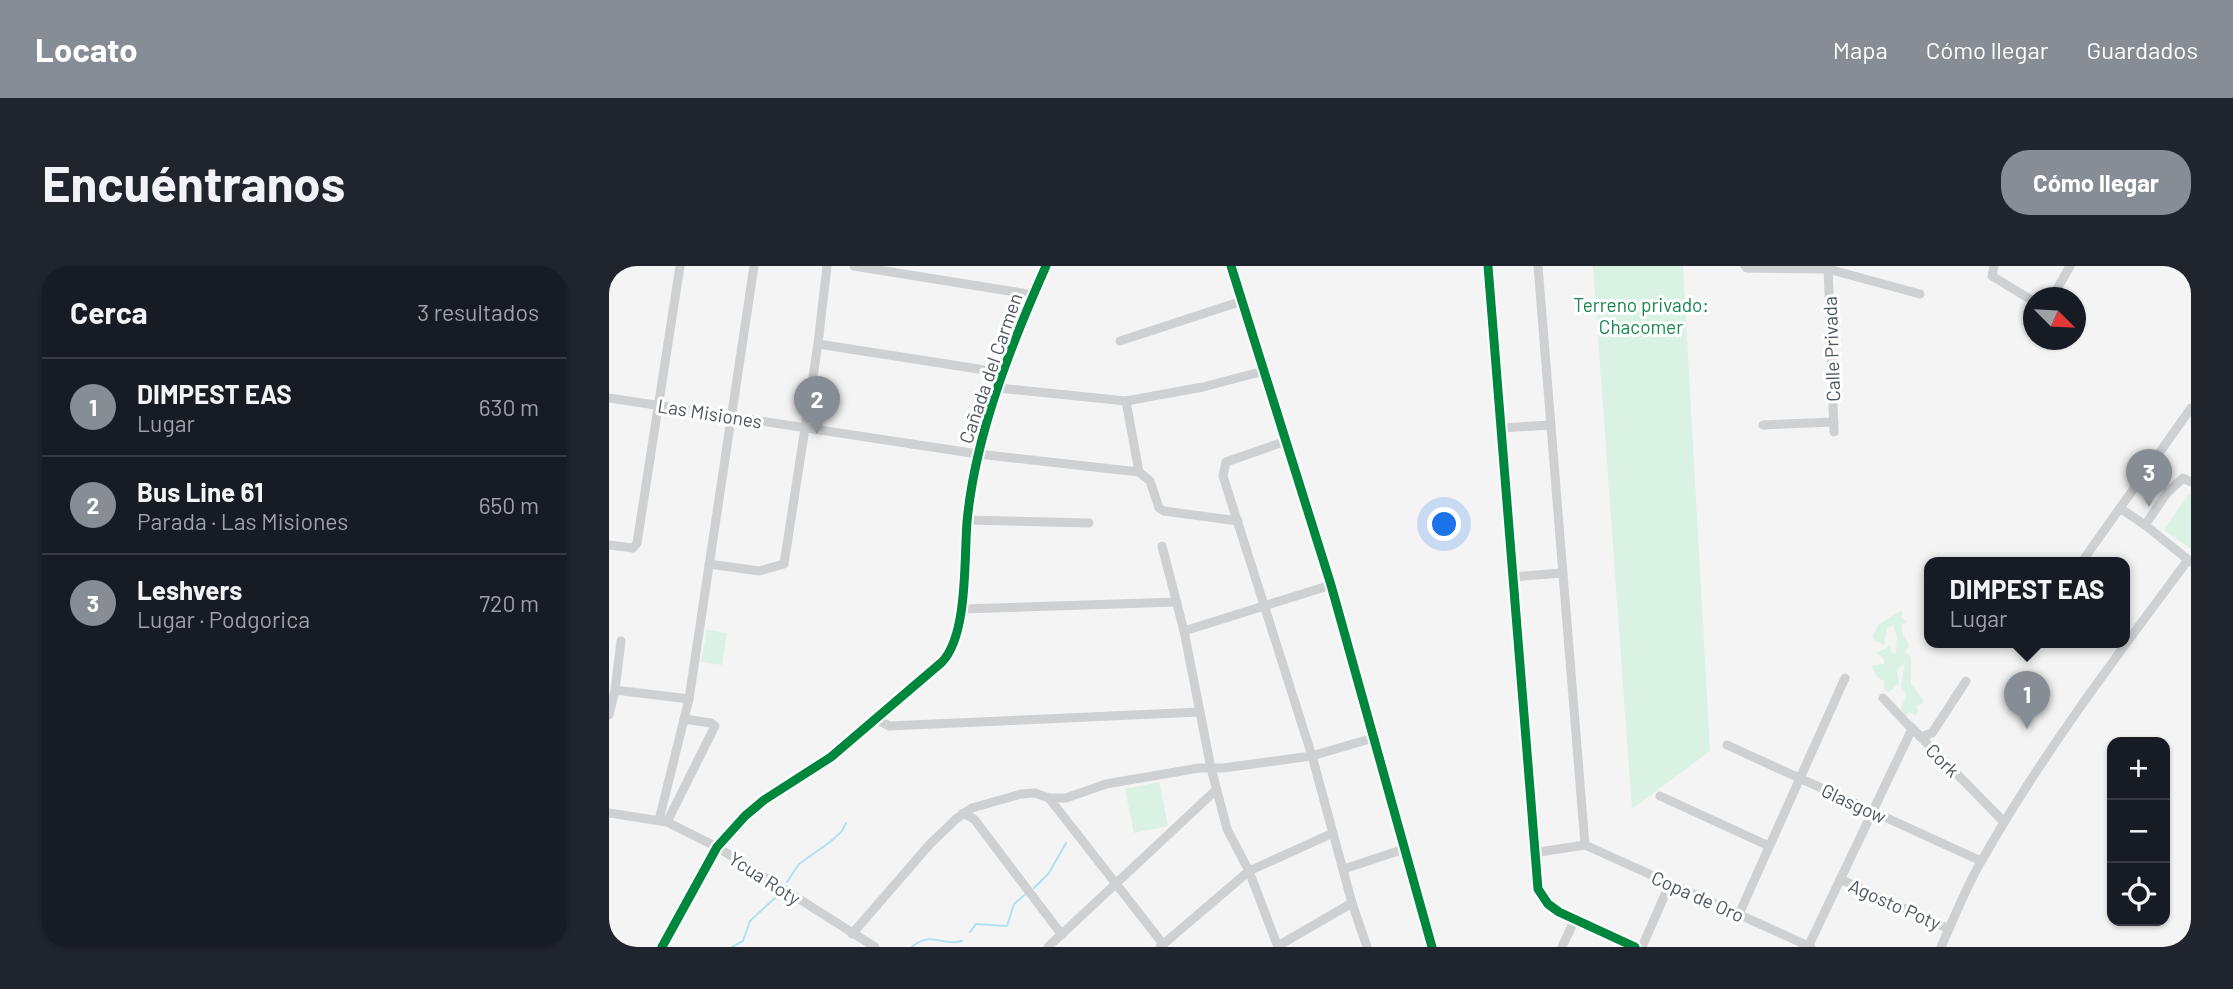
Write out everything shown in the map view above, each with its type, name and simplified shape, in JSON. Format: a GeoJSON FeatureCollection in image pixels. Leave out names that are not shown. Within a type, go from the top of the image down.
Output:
{"type":"FeatureCollection","features":[{"type":"Feature","properties":{"kind":"street"},"geometry":{"type":"LineString","coordinates":[[609,545],[633,548],[637,543],[680,266]]}},
{"type":"Feature","properties":{"kind":"street"},"geometry":{"type":"LineString","coordinates":[[663,821],[689,699],[754,266]]}},
{"type":"Feature","properties":{"kind":"street"},"geometry":{"type":"LineString","coordinates":[[709,564],[759,571],[784,564],[818,344],[827,266]]}},
{"type":"Feature","properties":{"kind":"street"},"geometry":{"type":"LineString","coordinates":[[854,266],[1034,295]]}},
{"type":"Feature","properties":{"kind":"street","name":"Cañada del Carmen"},"geometry":{"type":"LineString","coordinates":[[662,947],[717,847],[764,800],[831,757],[876,719],[946,658],[954,644],[961,609],[967,520],[978,454],[1004,373],[1046,266]]}},
{"type":"Feature","properties":{"kind":"street"},"geometry":{"type":"LineString","coordinates":[[1231,266],[1331,585],[1432,947]]}},
{"type":"Feature","properties":{"kind":"street"},"geometry":{"type":"LineString","coordinates":[[1488,266],[1533,853],[1538,889],[1542,897],[1559,912],[1635,947]]}},
{"type":"Feature","properties":{"kind":"street"},"geometry":{"type":"LineString","coordinates":[[1533,853],[1585,845],[1538,266]]}},
{"type":"Feature","properties":{"kind":"street"},"geometry":{"type":"LineString","coordinates":[[1745,266],[1828,268],[1920,294]]}},
{"type":"Feature","properties":{"kind":"street"},"geometry":{"type":"LineString","coordinates":[[1994,266],[1991,276],[2023,295]]}},
{"type":"Feature","properties":{"kind":"street"},"geometry":{"type":"LineString","coordinates":[[2058,287],[2070,266]]}},
{"type":"Feature","properties":{"kind":"street","name":"Calle Privada"},"geometry":{"type":"LineString","coordinates":[[1763,425],[1834,427],[1828,268]]}},
{"type":"Feature","properties":{"kind":"street"},"geometry":{"type":"LineString","coordinates":[[1120,341],[1242,301]]}},
{"type":"Feature","properties":{"kind":"street"},"geometry":{"type":"LineString","coordinates":[[818,344],[1004,373]]}},
{"type":"Feature","properties":{"kind":"street"},"geometry":{"type":"LineString","coordinates":[[999,388],[1126,401],[1203,387],[1264,371]]}},
{"type":"Feature","properties":{"kind":"street","name":"Las Misiones"},"geometry":{"type":"LineString","coordinates":[[609,398],[978,454],[1139,472]]}},
{"type":"Feature","properties":{"kind":"street"},"geometry":{"type":"LineString","coordinates":[[1126,401],[1139,472],[1150,481],[1159,508],[1164,511],[1238,521]]}},
{"type":"Feature","properties":{"kind":"street"},"geometry":{"type":"LineString","coordinates":[[2085,557],[2191,408]]}},
{"type":"Feature","properties":{"kind":"street"},"geometry":{"type":"LineString","coordinates":[[1501,428],[1551,425]]}},
{"type":"Feature","properties":{"kind":"street"},"geometry":{"type":"LineString","coordinates":[[1286,441],[1226,462],[1222,470],[1312,756],[1352,903],[1367,947]]}},
{"type":"Feature","properties":{"kind":"street"},"geometry":{"type":"LineString","coordinates":[[2145,524],[2167,493],[2183,478],[2191,482]]}},
{"type":"Feature","properties":{"kind":"street"},"geometry":{"type":"LineString","coordinates":[[2120,508],[2145,524],[2190,561],[2130,640]]}},
{"type":"Feature","properties":{"kind":"street"},"geometry":{"type":"LineString","coordinates":[[967,520],[1089,523]]}},
{"type":"Feature","properties":{"kind":"street"},"geometry":{"type":"LineString","coordinates":[[1162,546],[1184,631],[1211,768],[1227,829],[1249,871],[1278,947],[1352,903]]}},
{"type":"Feature","properties":{"kind":"street"},"geometry":{"type":"LineString","coordinates":[[1512,577],[1562,573]]}},
{"type":"Feature","properties":{"kind":"street"},"geometry":{"type":"LineString","coordinates":[[1184,631],[1331,585]]}},
{"type":"Feature","properties":{"kind":"street"},"geometry":{"type":"LineString","coordinates":[[961,609],[1177,602]]}},
{"type":"Feature","properties":{"kind":"street"},"geometry":{"type":"LineString","coordinates":[[609,715],[621,641]]}},
{"type":"Feature","properties":{"kind":"street"},"geometry":{"type":"LineString","coordinates":[[1941,947],[1981,861],[2004,822],[2124,648]]}},
{"type":"Feature","properties":{"kind":"street"},"geometry":{"type":"LineString","coordinates":[[1739,914],[1845,678]]}},
{"type":"Feature","properties":{"kind":"street"},"geometry":{"type":"LineString","coordinates":[[1920,737],[1932,733],[1966,681]]}},
{"type":"Feature","properties":{"kind":"street"},"geometry":{"type":"LineString","coordinates":[[615,690],[689,699]]}},
{"type":"Feature","properties":{"kind":"street","name":"Cork"},"geometry":{"type":"LineString","coordinates":[[1872,811],[1912,729],[1882,698],[2004,822]]}},
{"type":"Feature","properties":{"kind":"street"},"geometry":{"type":"LineString","coordinates":[[876,719],[889,726],[1200,712]]}},
{"type":"Feature","properties":{"kind":"street"},"geometry":{"type":"LineString","coordinates":[[663,821],[715,726],[684,719]]}},
{"type":"Feature","properties":{"kind":"street"},"geometry":{"type":"LineString","coordinates":[[852,934],[907,869],[963,813],[972,808],[1021,794],[1035,793],[1066,798],[1106,784],[1312,756],[1373,738]]}},
{"type":"Feature","properties":{"kind":"street","name":"Glasgow"},"geometry":{"type":"LineString","coordinates":[[1727,745],[1981,861]]}},
{"type":"Feature","properties":{"kind":"street"},"geometry":{"type":"LineString","coordinates":[[1048,947],[1216,790]]}},
{"type":"Feature","properties":{"kind":"street"},"geometry":{"type":"LineString","coordinates":[[1660,796],[1769,846]]}},
{"type":"Feature","properties":{"kind":"street"},"geometry":{"type":"LineString","coordinates":[[1049,797],[1162,946],[1249,871],[1333,833]]}},
{"type":"Feature","properties":{"kind":"street"},"geometry":{"type":"LineString","coordinates":[[1809,947],[1872,811]]}},
{"type":"Feature","properties":{"kind":"street"},"geometry":{"type":"LineString","coordinates":[[963,813],[974,819],[1062,934]]}},
{"type":"Feature","properties":{"kind":"street","name":"Ycua Roty"},"geometry":{"type":"LineString","coordinates":[[609,814],[663,821],[717,847],[875,947]]}},
{"type":"Feature","properties":{"kind":"street","name":"Copa de Oro"},"geometry":{"type":"LineString","coordinates":[[1585,845],[1809,947]]}},
{"type":"Feature","properties":{"kind":"street"},"geometry":{"type":"LineString","coordinates":[[1344,869],[1404,849]]}},
{"type":"Feature","properties":{"kind":"street","name":"Agosto Poty"},"geometry":{"type":"LineString","coordinates":[[1840,879],[1949,929]]}},
{"type":"Feature","properties":{"kind":"street"},"geometry":{"type":"LineString","coordinates":[[1642,947],[1670,883]]}},
{"type":"Feature","properties":{"kind":"street"},"geometry":{"type":"LineString","coordinates":[[1562,947],[1574,919]]}},
{"type":"Feature","properties":{"kind":"green space","name":"Terreno privado: Chacomer"},"geometry":{"type":"Polygon","coordinates":[[[1593,266],[1683,266],[1710,751],[1632,809],[1593,266]]]}},
{"type":"Feature","properties":{"kind":"green space"},"geometry":{"type":"Polygon","coordinates":[[[2189,494],[2191,496],[2191,549],[2164,530],[2189,494]]]}},
{"type":"Feature","properties":{"kind":"green space"},"geometry":{"type":"Polygon","coordinates":[[[1901,611],[1901,617],[1906,622],[1902,625],[1902,633],[1909,645],[1905,652],[1911,657],[1911,684],[1923,700],[1923,703],[1916,706],[1916,716],[1910,712],[1905,716],[1901,709],[1906,695],[1901,686],[1905,662],[1897,670],[1899,683],[1889,692],[1884,689],[1884,681],[1877,677],[1872,667],[1884,664],[1884,659],[1877,653],[1890,646],[1891,652],[1896,654],[1897,638],[1893,625],[1887,628],[1884,645],[1874,640],[1873,635],[1878,625],[1901,611]]]}},
{"type":"Feature","properties":{"kind":"green space"},"geometry":{"type":"Polygon","coordinates":[[[707,630],[727,633],[722,665],[701,662],[707,630]]]}},
{"type":"Feature","properties":{"kind":"green space"},"geometry":{"type":"Polygon","coordinates":[[[1159,782],[1168,826],[1134,833],[1125,789],[1159,782]]]}},
{"type":"Feature","properties":{"kind":"waterway"},"geometry":{"type":"LineString","coordinates":[[787,882],[799,864],[830,842],[846,823]]}},
{"type":"Feature","properties":{"kind":"waterway"},"geometry":{"type":"LineString","coordinates":[[1034,888],[1049,873],[1066,843]]}},
{"type":"Feature","properties":{"kind":"waterway"},"geometry":{"type":"LineString","coordinates":[[970,932],[976,924],[1007,926],[1014,904],[1027,893]]}},
{"type":"Feature","properties":{"kind":"waterway"},"geometry":{"type":"LineString","coordinates":[[732,947],[743,941],[750,921],[776,897]]}},
{"type":"Feature","properties":{"kind":"waterway"},"geometry":{"type":"LineString","coordinates":[[912,947],[931,939],[962,941]]}},
{"type":"Feature","properties":{"kind":"cycle path"},"geometry":{"type":"LineString","coordinates":[[662,947],[717,847],[745,816],[764,800],[831,757],[942,662],[950,650],[961,616],[967,522],[978,456],[996,391],[1046,266]]}},
{"type":"Feature","properties":{"kind":"cycle path"},"geometry":{"type":"LineString","coordinates":[[1231,266],[1331,585],[1432,947]]}},
{"type":"Feature","properties":{"kind":"cycle path"},"geometry":{"type":"LineString","coordinates":[[1488,266],[1538,889],[1548,904],[1559,912],[1635,947]]}},
{"type":"Feature","properties":{"kind":"place","name":"Bus Line 61"},"geometry":{"type":"Point","coordinates":[817,434]}},
{"type":"Feature","properties":{"kind":"place","name":"Leshvers"},"geometry":{"type":"Point","coordinates":[2149,507]}},
{"type":"Feature","properties":{"kind":"place","name":"DIMPEST EAS"},"geometry":{"type":"Point","coordinates":[2027,729]}}]}
